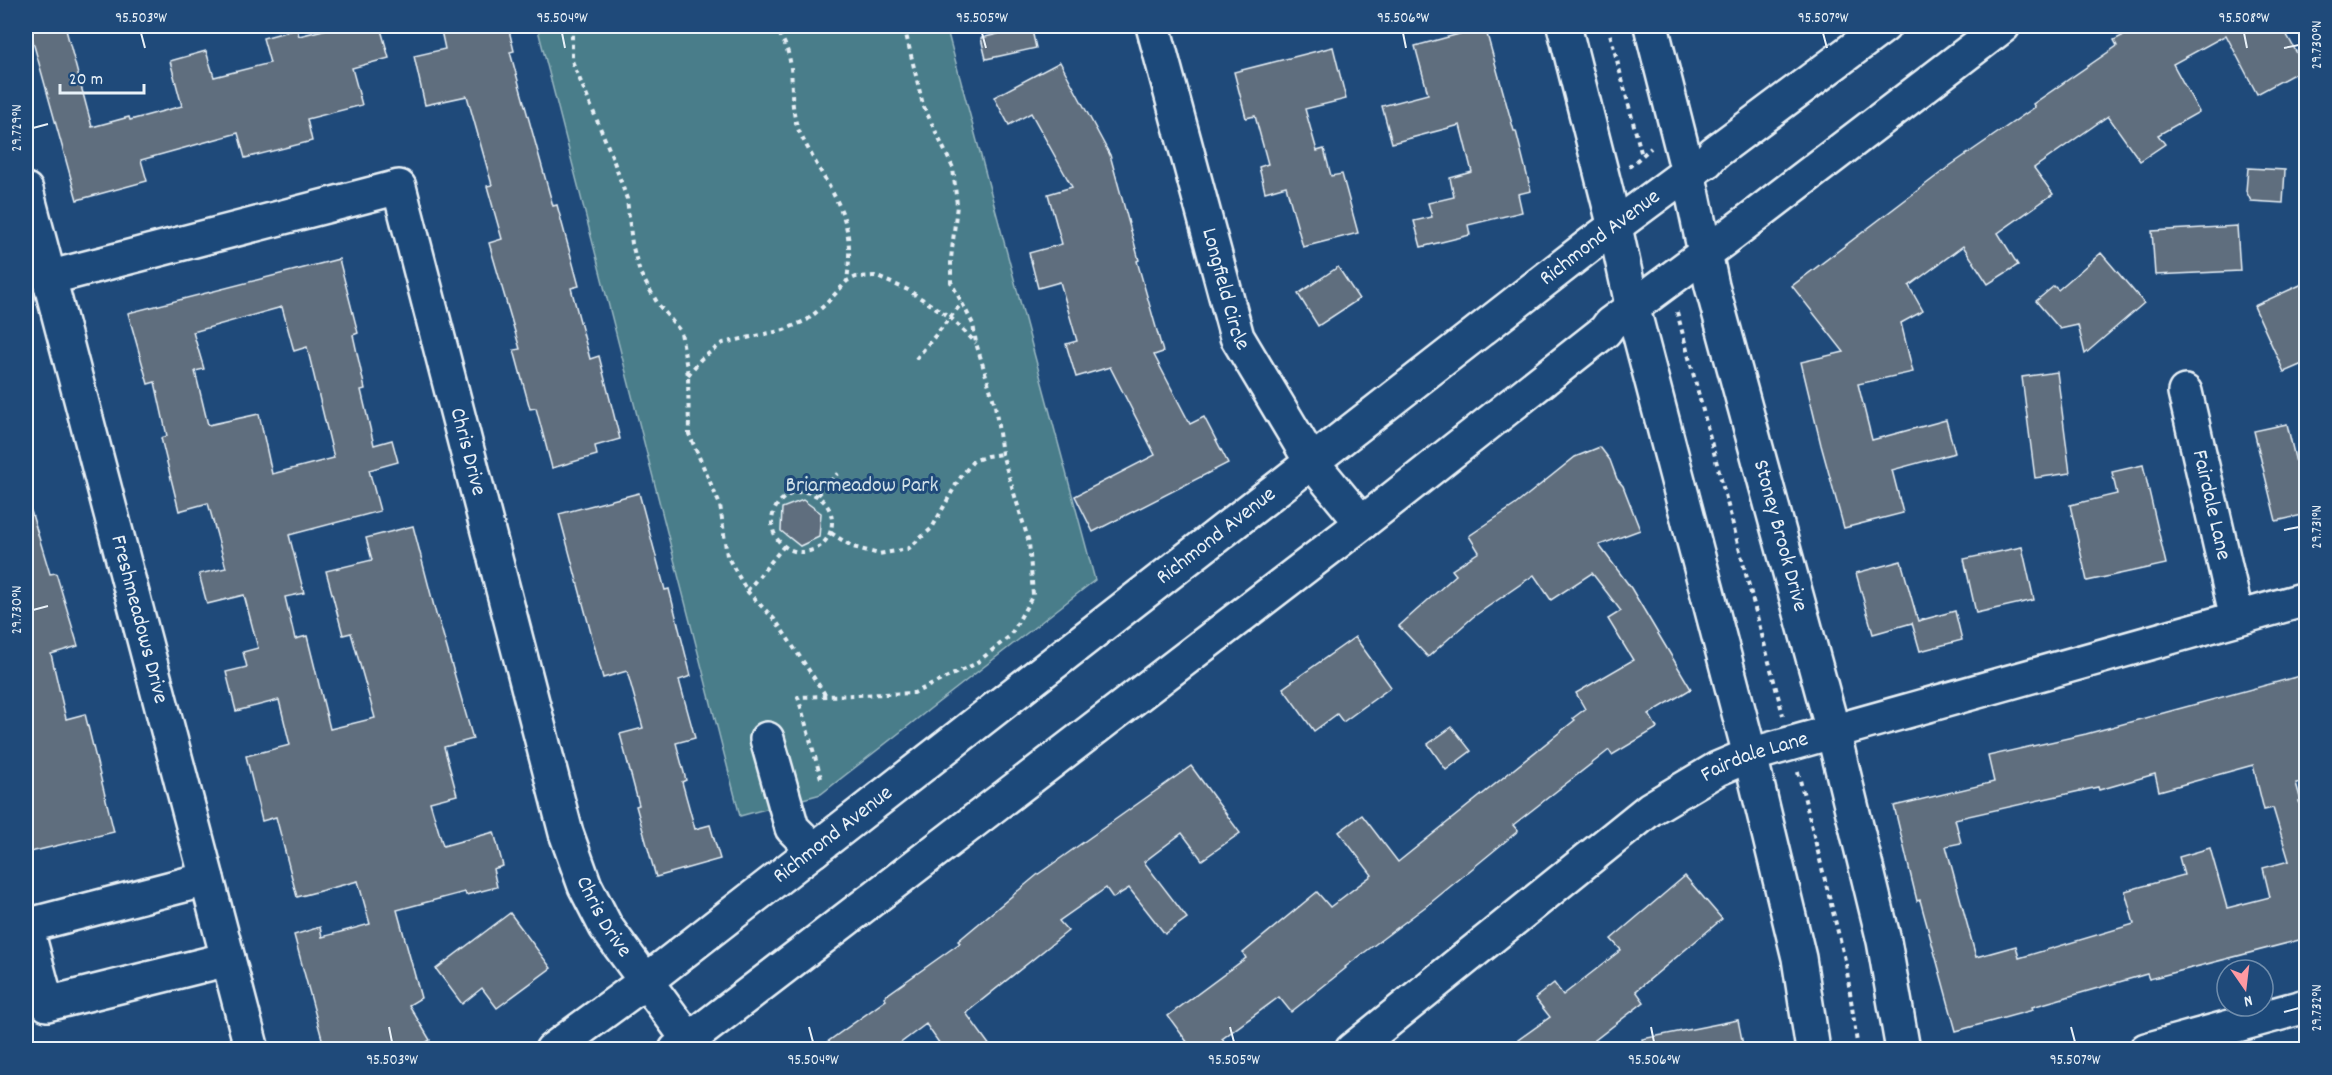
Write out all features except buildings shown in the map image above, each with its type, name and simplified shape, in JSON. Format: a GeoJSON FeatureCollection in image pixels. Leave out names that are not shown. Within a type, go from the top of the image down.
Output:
{"type":"FeatureCollection","features":[{"type":"Feature","properties":{"kind":"street","name":"Longfield Circle"},"geometry":{"type":"LineString","coordinates":[[1153,26],[1237,337],[1311,461],[1362,523]]}},
{"type":"Feature","properties":{"kind":"street"},"geometry":{"type":"LineString","coordinates":[[1564,26],[1615,227],[1633,309],[1750,755],[1799,958],[1813,1050]]}},
{"type":"Feature","properties":{"kind":"street","name":"Stoney Brook Drive"},"geometry":{"type":"LineString","coordinates":[[1651,26],[1688,172],[1705,254],[1833,731],[1884,941],[1903,1050]]}},
{"type":"Feature","properties":{"kind":"street","name":"Richmond Avenue"},"geometry":{"type":"LineString","coordinates":[[552,1050],[646,981],[1311,461],[1615,227],[1884,26]]}},
{"type":"Feature","properties":{"kind":"street"},"geometry":{"type":"LineString","coordinates":[[683,1045],[1362,523],[1605,331],[1610,324],[1633,309],[2003,26]]}},
{"type":"Feature","properties":{"kind":"street","name":"Chris Drive"},"geometry":{"type":"LineString","coordinates":[[48,278],[399,187],[566,833],[585,886],[606,927],[646,981],[683,1045]]}},
{"type":"Feature","properties":{"kind":"street","name":"Freshmeadows Drive"},"geometry":{"type":"LineString","coordinates":[[26,190],[252,1050]]}},
{"type":"Feature","properties":{"kind":"street","name":"Fairdale Lane"},"geometry":{"type":"LineString","coordinates":[[2185,392],[2236,618]]}},
{"type":"Feature","properties":{"kind":"street","name":"Fairdale Lane"},"geometry":{"type":"LineString","coordinates":[[1352,1050],[1650,809],[1717,769],[1750,755],[1833,731],[2307,599]]}},
{"type":"Feature","properties":{"kind":"street"},"geometry":{"type":"LineString","coordinates":[[767,739],[792,828],[814,850]]}},
{"type":"Feature","properties":{"kind":"street"},"geometry":{"type":"LineString","coordinates":[[207,879],[26,926],[47,1004],[228,958]]}},
{"type":"Feature","properties":{"kind":"street"},"geometry":{"type":"LineString","coordinates":[[2146,1050],[2307,1006]]}},
{"type":"Feature","properties":{"kind":"path"},"geometry":{"type":"LineString","coordinates":[[574,26],[572,61],[612,156],[627,199],[632,244],[640,273],[658,304],[681,332],[688,375],[689,434],[720,506],[727,556],[747,591],[776,621],[826,696]]}},
{"type":"Feature","properties":{"kind":"path"},"geometry":{"type":"LineString","coordinates":[[774,26],[783,38],[791,62],[795,118],[807,145],[840,202],[849,234],[847,281]]}},
{"type":"Feature","properties":{"kind":"path"},"geometry":{"type":"LineString","coordinates":[[821,778],[798,697],[914,693],[975,664],[1010,636],[1033,595],[1029,542],[1002,454],[995,405],[976,343],[973,324],[951,282],[957,205],[953,168],[922,105],[904,26]]}},
{"type":"Feature","properties":{"kind":"path"},"geometry":{"type":"LineString","coordinates":[[1608,26],[1642,156]]}},
{"type":"Feature","properties":{"kind":"path","name":"Richmond Avenue"},"geometry":{"type":"LineString","coordinates":[[1627,168],[1659,141]]}},
{"type":"Feature","properties":{"kind":"path"},"geometry":{"type":"LineString","coordinates":[[688,375],[701,359],[723,343],[784,330],[807,320],[825,305],[847,281],[856,277],[875,276],[908,290],[950,317],[976,343]]}},
{"type":"Feature","properties":{"kind":"path"},"geometry":{"type":"LineString","coordinates":[[916,358],[962,303]]}},
{"type":"Feature","properties":{"kind":"path"},"geometry":{"type":"LineString","coordinates":[[1677,312],[1781,709]]}},
{"type":"Feature","properties":{"kind":"path"},"geometry":{"type":"LineString","coordinates":[[831,533],[853,546],[879,555],[908,549],[932,528],[958,481],[973,461],[1002,454]]}},
{"type":"Feature","properties":{"kind":"path"},"geometry":{"type":"LineString","coordinates":[[818,495],[838,473]]}},
{"type":"Feature","properties":{"kind":"path"},"geometry":{"type":"LineString","coordinates":[[807,491],[818,495],[827,503],[832,512],[831,533],[817,549],[807,552],[796,551],[784,546],[774,535],[772,526],[772,516],[776,505],[784,496],[795,492],[807,491]]}},
{"type":"Feature","properties":{"kind":"path"},"geometry":{"type":"LineString","coordinates":[[747,591],[784,546]]}},
{"type":"Feature","properties":{"kind":"path"},"geometry":{"type":"LineString","coordinates":[[1799,776],[1846,964],[1858,1050]]}},
{"type":"Feature","properties":{"kind":"green space","name":"Briarmeadow Park"},"geometry":{"type":"Polygon","coordinates":[[[537,26],[946,26],[1095,580],[821,794],[740,816],[537,26]]]}}]}
